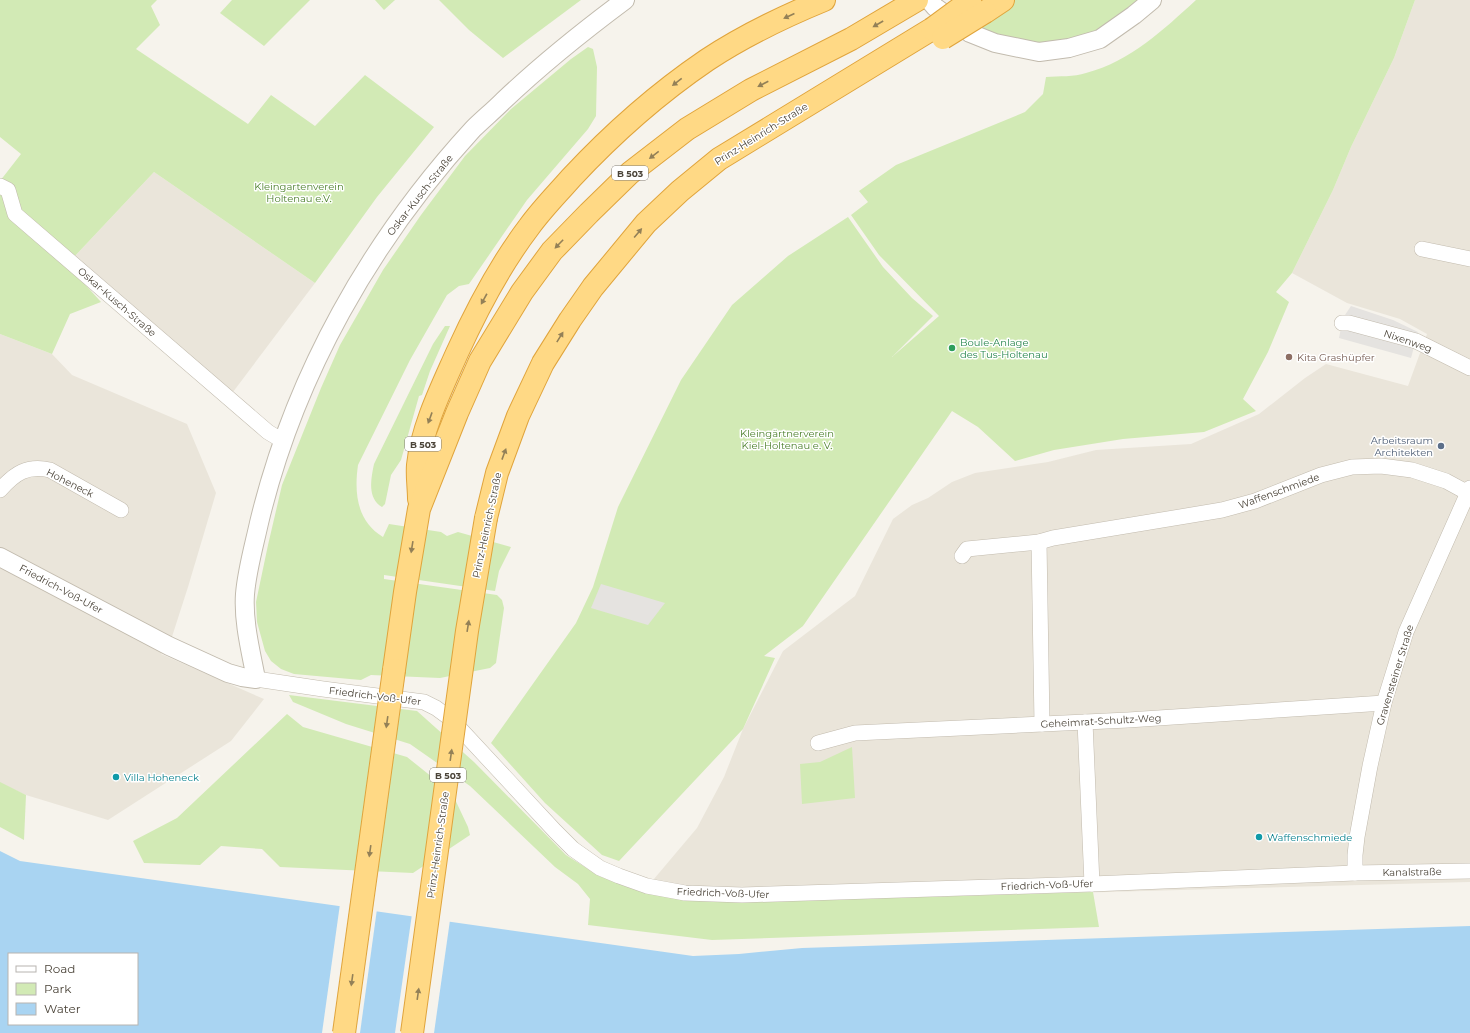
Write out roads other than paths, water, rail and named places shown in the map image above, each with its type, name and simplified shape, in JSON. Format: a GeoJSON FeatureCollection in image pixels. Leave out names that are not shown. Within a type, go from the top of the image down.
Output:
{"type":"FeatureCollection","features":[{"type":"Feature","properties":{"kind":"highway","name":"B 503"},"geometry":{"type":"LineString","coordinates":[[344,1033],[405,592],[419,509],[418,465],[423,441],[444,382],[463,340],[503,265],[521,238],[542,210],[603,144],[680,79],[703,63],[766,26],[824,0]]}},
{"type":"Feature","properties":{"kind":"highway","name":"B 503"},"geometry":{"type":"LineString","coordinates":[[419,509],[457,413],[480,361],[522,292],[552,251],[589,213],[630,173],[687,129],[751,90],[851,39],[919,1]]}},
{"type":"Feature","properties":{"kind":"highway","name":"Prinz-Heinrich-Straße"},"geometry":{"type":"LineString","coordinates":[[412,1033],[467,631],[486,518],[498,473],[518,416],[550,352],[593,287],[646,223],[685,186],[719,159],[820,97],[937,33],[982,3]]}},
{"type":"Feature","properties":{"kind":"street","name":"Oskar-Kusch-Straße"},"geometry":{"type":"LineString","coordinates":[[260,680],[246,624],[245,596],[250,560],[265,500],[283,441],[313,367],[353,292],[391,230],[439,168],[474,128],[524,81],[574,38],[625,0]]}},
{"type":"Feature","properties":{"kind":"street"},"geometry":{"type":"LineString","coordinates":[[919,1],[935,7],[970,33],[995,43],[1039,52],[1068,48],[1100,39],[1134,15],[1152,0]]}},
{"type":"Feature","properties":{"kind":"street","name":"Oskar-Kusch-Straße"},"geometry":{"type":"LineString","coordinates":[[0,186],[8,190],[15,214],[268,432],[283,441]]}},
{"type":"Feature","properties":{"kind":"street"},"geometry":{"type":"LineString","coordinates":[[1422,249],[1470,259]]}},
{"type":"Feature","properties":{"kind":"street","name":"Nixenweg"},"geometry":{"type":"LineString","coordinates":[[1342,323],[1349,323],[1416,341],[1470,368]]}},
{"type":"Feature","properties":{"kind":"street","name":"Waffenschmiede"},"geometry":{"type":"LineString","coordinates":[[962,556],[967,549],[1039,542],[1053,538],[1222,510],[1255,501],[1321,475],[1352,467],[1381,466],[1412,470],[1446,481],[1469,491]]}},
{"type":"Feature","properties":{"kind":"street","name":"Hoheneck"},"geometry":{"type":"LineString","coordinates":[[0,490],[8,480],[19,472],[40,468],[50,470],[121,510]]}},
{"type":"Feature","properties":{"kind":"street","name":"Gravensteiner Straße"},"geometry":{"type":"LineString","coordinates":[[1355,872],[1357,837],[1370,766],[1384,703],[1406,632],[1469,491]]}},
{"type":"Feature","properties":{"kind":"street"},"geometry":{"type":"LineString","coordinates":[[1039,542],[1042,724]]}},
{"type":"Feature","properties":{"kind":"street","name":"Friedrich-Voß-Ufer"},"geometry":{"type":"LineString","coordinates":[[0,557],[171,647],[242,677],[424,702],[436,708],[451,719],[573,849],[600,868],[647,886],[685,893],[742,895],[1092,884],[1355,872]]}},
{"type":"Feature","properties":{"kind":"street","name":"Geheimrat-Schultz-Weg"},"geometry":{"type":"LineString","coordinates":[[818,744],[855,733],[1085,722],[1384,703]]}},
{"type":"Feature","properties":{"kind":"street"},"geometry":{"type":"LineString","coordinates":[[1085,722],[1092,884]]}},
{"type":"Feature","properties":{"kind":"street","name":"Kanalstraße"},"geometry":{"type":"LineString","coordinates":[[1355,872],[1470,871]]}},
{"type":"Feature","properties":{"kind":"water"},"geometry":{"type":"Polygon","coordinates":[[[0,851],[20,861],[693,956],[739,954],[802,948],[1470,926],[1470,1033],[0,1033],[0,851]]]}},
{"type":"Feature","properties":{"kind":"place","name":"Boule-Anlage des Tus-Holtenau"},"geometry":{"type":"Point","coordinates":[952,348]}},
{"type":"Feature","properties":{"kind":"place","name":"Kita Grashüpfer"},"geometry":{"type":"Point","coordinates":[1289,357]}},
{"type":"Feature","properties":{"kind":"place","name":"Arbeitsraum Architekten"},"geometry":{"type":"Point","coordinates":[1441,446]}},
{"type":"Feature","properties":{"kind":"place","name":"Villa Hoheneck"},"geometry":{"type":"Point","coordinates":[116,777]}},
{"type":"Feature","properties":{"kind":"place","name":"Waffenschmiede"},"geometry":{"type":"Point","coordinates":[1259,837]}},
{"type":"Feature","properties":{"kind":"park label","name":"Kleingartenverein Holtenau e.V."},"geometry":{"type":"Point","coordinates":[299,192]}},
{"type":"Feature","properties":{"kind":"park label","name":"Kleingärtnerverein Kiel-Holtenau e. V."},"geometry":{"type":"Point","coordinates":[787,438]}}]}
